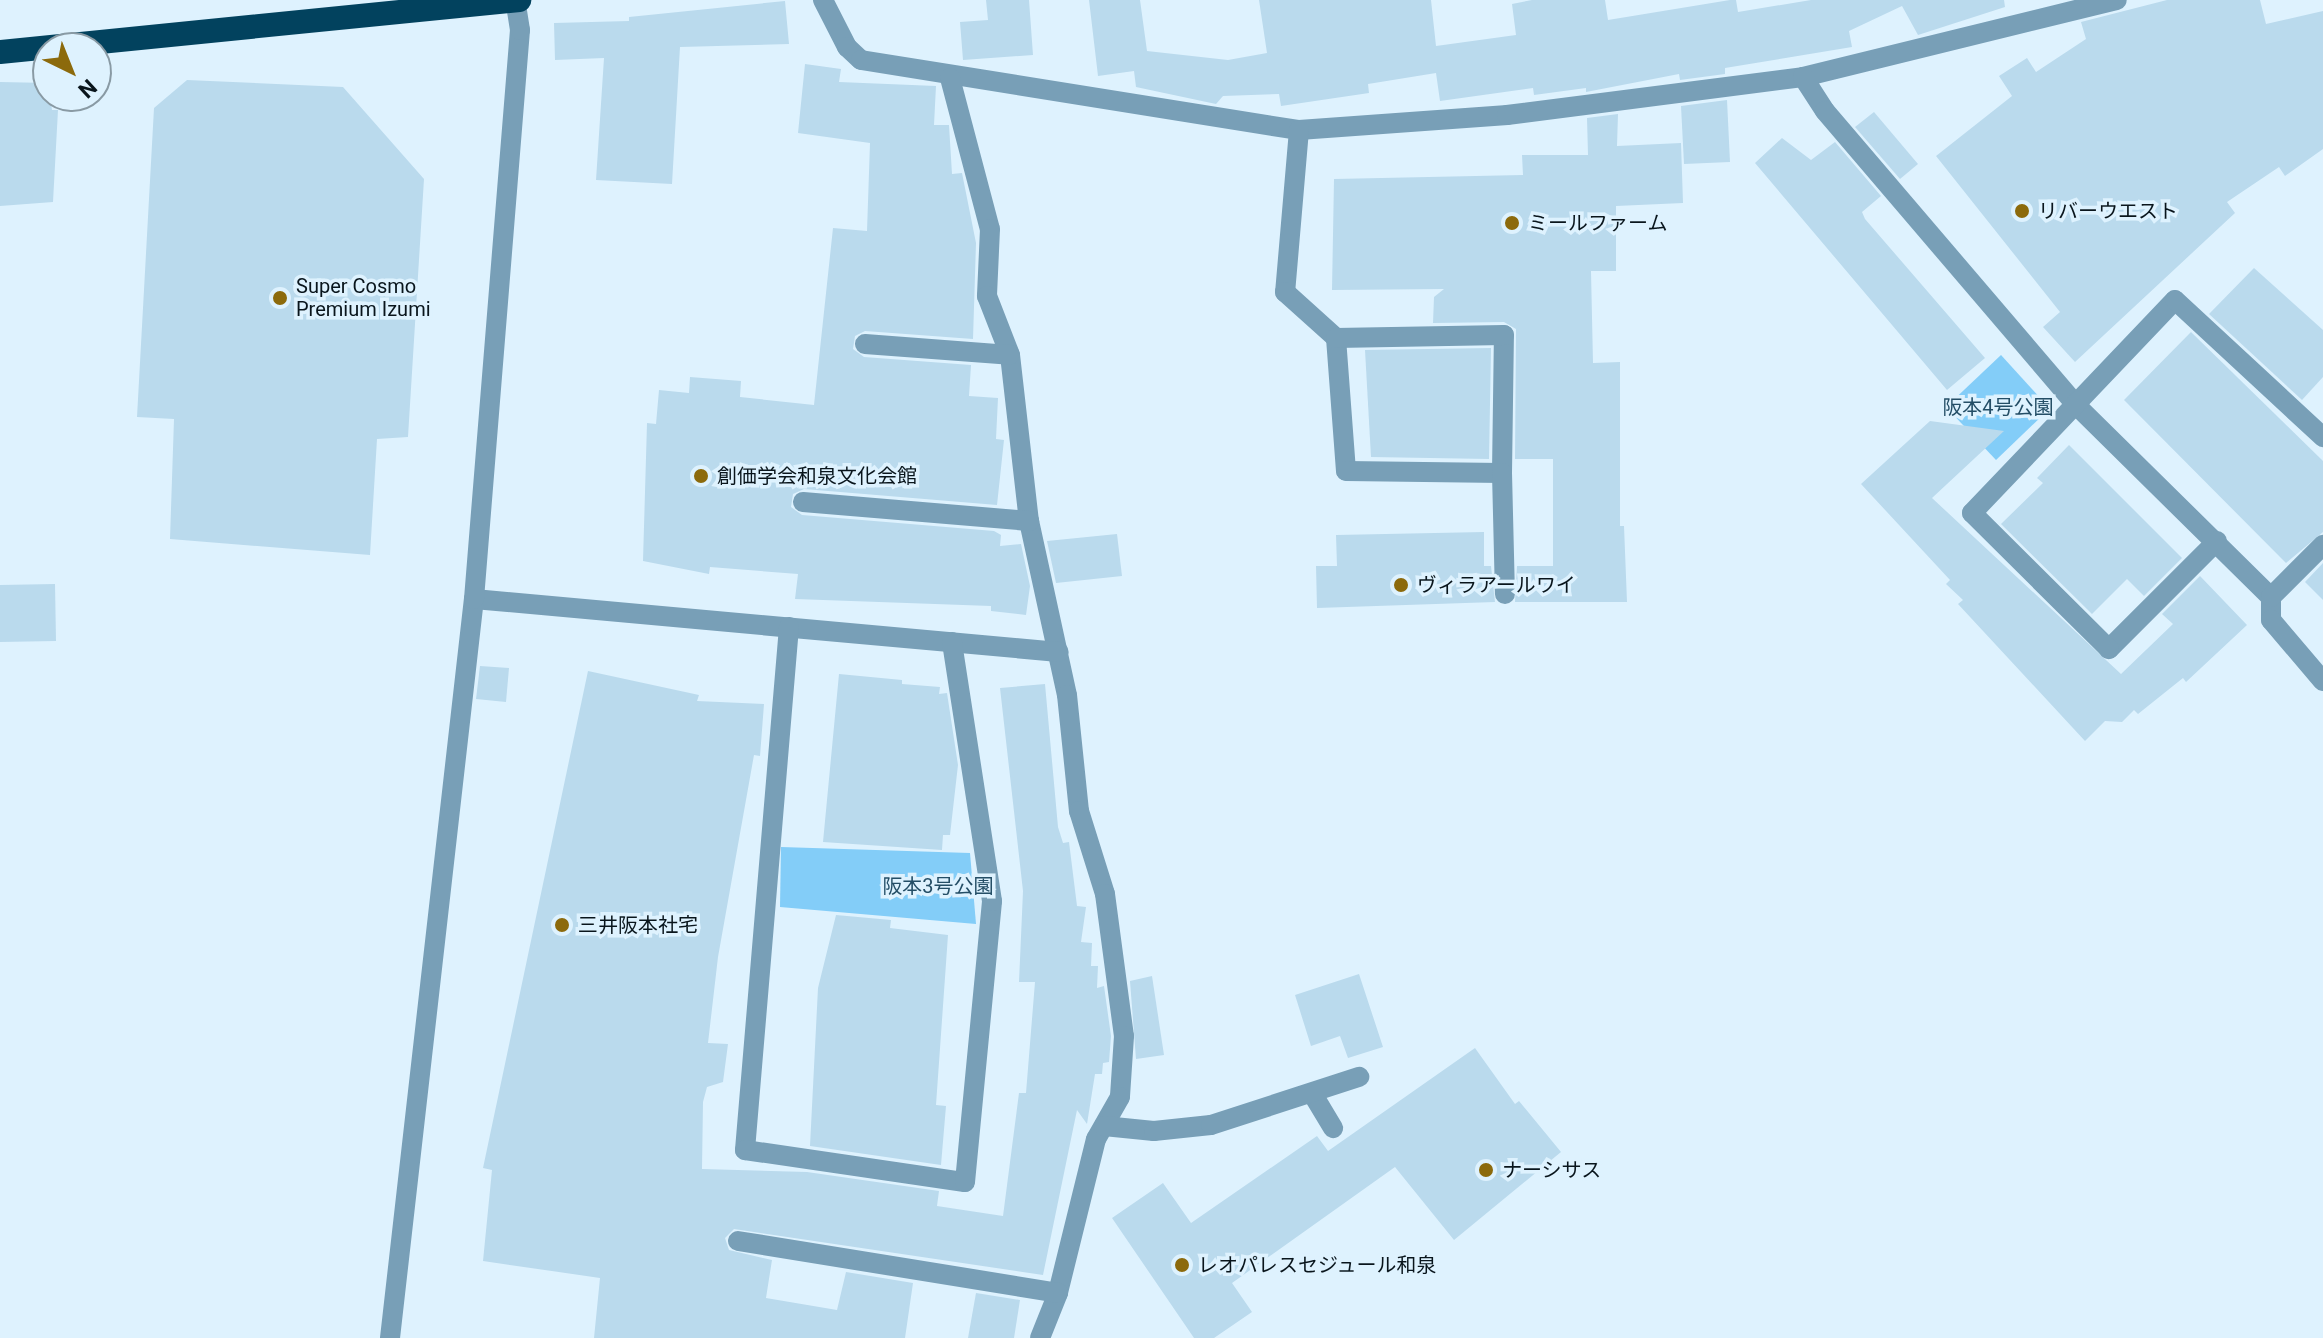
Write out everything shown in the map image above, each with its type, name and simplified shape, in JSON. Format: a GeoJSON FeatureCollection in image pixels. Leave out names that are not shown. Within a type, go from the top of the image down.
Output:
{"type":"FeatureCollection","features":[{"type":"Feature","properties":{"kind":"highway"},"geometry":{"type":"LineString","coordinates":[[0,52],[516,0]]}},
{"type":"Feature","properties":{"kind":"street"},"geometry":{"type":"LineString","coordinates":[[390,1338],[474,599],[520,30],[516,0]]}},
{"type":"Feature","properties":{"kind":"street"},"geometry":{"type":"LineString","coordinates":[[823,0],[847,47],[861,60],[950,78],[1299,130],[1507,115],[1803,77],[2117,0]]}},
{"type":"Feature","properties":{"kind":"street"},"geometry":{"type":"LineString","coordinates":[[1803,77],[1825,111],[2076,405],[2271,597],[2271,620],[2323,681]]}},
{"type":"Feature","properties":{"kind":"street"},"geometry":{"type":"LineString","coordinates":[[950,78],[990,229],[987,296],[1010,355],[1029,521],[1059,652],[1079,811],[1105,894],[1124,1036],[1120,1097],[1096,1139],[1058,1293],[1040,1338]]}},
{"type":"Feature","properties":{"kind":"street"},"geometry":{"type":"LineString","coordinates":[[1299,130],[1285,292],[1336,338],[1504,335],[1502,473],[1505,594]]}},
{"type":"Feature","properties":{"kind":"street"},"geometry":{"type":"LineString","coordinates":[[2217,541],[2109,649],[1972,513],[2175,300],[2323,437]]}},
{"type":"Feature","properties":{"kind":"street"},"geometry":{"type":"LineString","coordinates":[[1336,338],[1346,471],[1502,473]]}},
{"type":"Feature","properties":{"kind":"street"},"geometry":{"type":"LineString","coordinates":[[865,344],[1010,355]]}},
{"type":"Feature","properties":{"kind":"street"},"geometry":{"type":"LineString","coordinates":[[803,502],[1029,521]]}},
{"type":"Feature","properties":{"kind":"street"},"geometry":{"type":"LineString","coordinates":[[2271,597],[2323,545]]}},
{"type":"Feature","properties":{"kind":"street"},"geometry":{"type":"LineString","coordinates":[[474,599],[1059,652]]}},
{"type":"Feature","properties":{"kind":"street"},"geometry":{"type":"LineString","coordinates":[[789,627],[745,1150],[965,1182],[992,901],[952,642]]}},
{"type":"Feature","properties":{"kind":"street"},"geometry":{"type":"LineString","coordinates":[[1104,1126],[1154,1131],[1211,1125],[1359,1077]]}},
{"type":"Feature","properties":{"kind":"street"},"geometry":{"type":"LineString","coordinates":[[1312,1093],[1333,1128]]}},
{"type":"Feature","properties":{"kind":"street"},"geometry":{"type":"LineString","coordinates":[[738,1241],[1058,1293]]}},
{"type":"Feature","properties":{"kind":"green space","name":"阪本4号公園"},"geometry":{"type":"Polygon","coordinates":[[[2001,355],[2042,400],[2043,415],[1996,460],[1946,407],[2001,355]]]}},
{"type":"Feature","properties":{"kind":"green space","name":"阪本3号公園"},"geometry":{"type":"Polygon","coordinates":[[[781,847],[970,853],[976,924],[780,907],[781,847]]]}},
{"type":"Feature","properties":{"kind":"building"},"geometry":{"type":"Polygon","coordinates":[[[986,0],[1029,0],[1033,55],[963,60],[960,22],[988,20],[986,0]]]}},
{"type":"Feature","properties":{"kind":"building"},"geometry":{"type":"Polygon","coordinates":[[[1089,0],[1140,0],[1147,51],[1228,60],[1267,53],[1259,0],[1431,0],[1436,46],[1516,35],[1512,4],[1532,0],[1605,0],[1608,20],[1730,0],[1736,0],[1738,12],[1811,0],[2004,0],[2005,7],[1918,35],[1902,6],[1849,31],[1852,47],[1725,68],[1725,74],[1680,80],[1679,74],[1586,92],[1586,88],[1534,95],[1533,88],[1440,101],[1436,73],[1368,84],[1369,93],[1281,106],[1279,94],[1223,96],[1216,104],[1136,87],[1134,71],[1098,76],[1089,0]]]}},
{"type":"Feature","properties":{"kind":"building"},"geometry":{"type":"Polygon","coordinates":[[[2167,0],[2260,0],[2266,24],[2323,11],[2323,149],[2285,176],[2279,167],[2227,202],[2235,213],[2075,362],[2043,327],[2060,312],[1936,156],[2012,96],[1999,76],[2027,58],[2036,72],[2086,39],[2081,22],[2167,0]]]}},
{"type":"Feature","properties":{"kind":"building"},"geometry":{"type":"Polygon","coordinates":[[[785,1],[789,44],[680,47],[672,184],[596,180],[604,58],[555,60],[554,23],[629,21],[629,17],[785,1]]]}},
{"type":"Feature","properties":{"kind":"building"},"geometry":{"type":"Polygon","coordinates":[[[805,64],[841,69],[839,82],[936,86],[934,125],[949,125],[952,174],[962,173],[976,243],[973,339],[865,331],[855,336],[853,349],[864,357],[971,365],[969,396],[998,398],[996,439],[1004,440],[997,505],[804,489],[793,494],[791,507],[802,515],[994,531],[1001,535],[1000,546],[1021,544],[1030,586],[1026,615],[991,611],[991,606],[795,599],[798,574],[710,567],[709,574],[643,561],[647,423],[656,424],[659,390],[689,393],[690,377],[741,381],[740,397],[814,405],[833,228],[867,231],[870,143],[798,133],[805,64]]]}},
{"type":"Feature","properties":{"kind":"building","name":"Super Cosmo Premium Izumi"},"geometry":{"type":"Polygon","coordinates":[[[187,80],[343,87],[424,179],[408,437],[377,439],[370,555],[170,539],[174,419],[137,417],[154,108],[187,80]]]}},
{"type":"Feature","properties":{"kind":"building"},"geometry":{"type":"Polygon","coordinates":[[[0,82],[32,83],[32,112],[58,112],[53,202],[0,206],[0,82]]]}},
{"type":"Feature","properties":{"kind":"building"},"geometry":{"type":"Polygon","coordinates":[[[1727,100],[1730,162],[1684,164],[1681,106],[1727,100]]]}},
{"type":"Feature","properties":{"kind":"building"},"geometry":{"type":"Polygon","coordinates":[[[1874,112],[1918,164],[1900,179],[1855,127],[1874,112]]]}},
{"type":"Feature","properties":{"kind":"building"},"geometry":{"type":"Polygon","coordinates":[[[1618,114],[1617,146],[1681,143],[1683,203],[1616,206],[1616,271],[1591,271],[1593,363],[1620,362],[1620,526],[1624,526],[1627,602],[1515,602],[1517,566],[1553,566],[1553,459],[1515,459],[1516,329],[1504,322],[1433,323],[1434,297],[1444,289],[1332,290],[1334,179],[1523,175],[1522,155],[1588,155],[1587,118],[1618,114]]]}},
{"type":"Feature","properties":{"kind":"building"},"geometry":{"type":"Polygon","coordinates":[[[1782,138],[1811,160],[1835,142],[1881,196],[1862,212],[1865,219],[1985,358],[1947,390],[1755,163],[1782,138]]]}},
{"type":"Feature","properties":{"kind":"building"},"geometry":{"type":"Polygon","coordinates":[[[2254,268],[2323,330],[2323,377],[2302,400],[2209,314],[2254,268]]]}},
{"type":"Feature","properties":{"kind":"building"},"geometry":{"type":"Polygon","coordinates":[[[2191,332],[2323,461],[2323,532],[2286,563],[2124,400],[2191,332]]]}},
{"type":"Feature","properties":{"kind":"building"},"geometry":{"type":"Polygon","coordinates":[[[1491,348],[1489,459],[1371,457],[1365,350],[1491,348]]]}},
{"type":"Feature","properties":{"kind":"building"},"geometry":{"type":"Polygon","coordinates":[[[1930,421],[2004,431],[1932,498],[2121,674],[2173,624],[2162,614],[2200,576],[2247,625],[2186,682],[2183,678],[2138,714],[2134,710],[2122,722],[2105,721],[2085,741],[1958,604],[1963,600],[1946,584],[1950,580],[1861,484],[1930,421]]]}},
{"type":"Feature","properties":{"kind":"building"},"geometry":{"type":"Polygon","coordinates":[[[2069,445],[2182,558],[2144,596],[2127,579],[2092,614],[2001,524],[2043,483],[2037,478],[2069,445]]]}},
{"type":"Feature","properties":{"kind":"building","name":"ヴィラアールワイ"},"geometry":{"type":"Polygon","coordinates":[[[1484,532],[1484,566],[1491,566],[1495,602],[1317,608],[1316,566],[1337,566],[1336,535],[1484,532]]]}},
{"type":"Feature","properties":{"kind":"building"},"geometry":{"type":"Polygon","coordinates":[[[1117,534],[1122,576],[1056,583],[1047,541],[1117,534]]]}},
{"type":"Feature","properties":{"kind":"building"},"geometry":{"type":"Polygon","coordinates":[[[2323,563],[2323,600],[2305,582],[2323,563]]]}},
{"type":"Feature","properties":{"kind":"building"},"geometry":{"type":"Polygon","coordinates":[[[55,584],[56,641],[0,642],[0,585],[55,584]]]}},
{"type":"Feature","properties":{"kind":"building"},"geometry":{"type":"Polygon","coordinates":[[[480,666],[509,668],[506,702],[476,699],[480,666]]]}},
{"type":"Feature","properties":{"kind":"building"},"geometry":{"type":"Polygon","coordinates":[[[588,671],[699,695],[697,701],[764,704],[760,756],[754,755],[718,957],[708,1043],[728,1044],[723,1082],[707,1087],[703,1102],[702,1169],[807,1172],[939,1191],[937,1206],[1003,1216],[1019,1093],[1026,1093],[1035,982],[1019,982],[1023,891],[1000,688],[1045,684],[1058,827],[1063,843],[1069,842],[1077,906],[1086,907],[1081,942],[1092,943],[1091,966],[1098,966],[1097,988],[1104,986],[1111,1036],[1109,1062],[1103,1063],[1102,1074],[1095,1074],[1087,1124],[1077,1110],[1043,1275],[734,1229],[725,1238],[729,1250],[772,1260],[766,1298],[837,1310],[846,1272],[913,1283],[905,1338],[594,1338],[600,1278],[483,1261],[492,1170],[483,1168],[588,671]]]}},
{"type":"Feature","properties":{"kind":"building"},"geometry":{"type":"Polygon","coordinates":[[[839,674],[902,680],[902,684],[940,687],[939,694],[947,693],[958,765],[950,835],[943,835],[942,850],[823,842],[839,674]]]}},
{"type":"Feature","properties":{"kind":"building"},"geometry":{"type":"Polygon","coordinates":[[[836,915],[891,920],[890,928],[948,935],[936,1105],[946,1106],[941,1165],[810,1146],[818,988],[836,915]]]}},
{"type":"Feature","properties":{"kind":"building"},"geometry":{"type":"Polygon","coordinates":[[[1359,974],[1383,1047],[1348,1058],[1340,1036],[1311,1046],[1295,995],[1359,974]]]}},
{"type":"Feature","properties":{"kind":"building"},"geometry":{"type":"Polygon","coordinates":[[[1152,976],[1164,1055],[1136,1059],[1130,981],[1152,976]]]}},
{"type":"Feature","properties":{"kind":"building"},"geometry":{"type":"Polygon","coordinates":[[[1475,1048],[1515,1104],[1519,1101],[1561,1152],[1454,1240],[1395,1167],[1232,1283],[1252,1312],[1214,1338],[1194,1338],[1112,1218],[1163,1183],[1191,1223],[1317,1136],[1328,1151],[1475,1048]]]}},
{"type":"Feature","properties":{"kind":"building"},"geometry":{"type":"Polygon","coordinates":[[[976,1293],[1020,1300],[1014,1338],[968,1338],[976,1293]]]}},
{"type":"Feature","properties":{"kind":"place","name":"リバーウエスト"},"geometry":{"type":"Point","coordinates":[2022,211]}},
{"type":"Feature","properties":{"kind":"place","name":"ミールファーム"},"geometry":{"type":"Point","coordinates":[1512,223]}},
{"type":"Feature","properties":{"kind":"place","name":"Super Cosmo Premium Izumi"},"geometry":{"type":"Point","coordinates":[280,298]}},
{"type":"Feature","properties":{"kind":"place","name":"創価学会和泉文化会館"},"geometry":{"type":"Point","coordinates":[701,476]}},
{"type":"Feature","properties":{"kind":"place","name":"ヴィラアールワイ"},"geometry":{"type":"Point","coordinates":[1401,585]}},
{"type":"Feature","properties":{"kind":"place","name":"三井阪本社宅"},"geometry":{"type":"Point","coordinates":[562,925]}},
{"type":"Feature","properties":{"kind":"place","name":"ナーシサス"},"geometry":{"type":"Point","coordinates":[1486,1170]}},
{"type":"Feature","properties":{"kind":"place","name":"レオパレスセジュール和泉"},"geometry":{"type":"Point","coordinates":[1182,1265]}}]}
